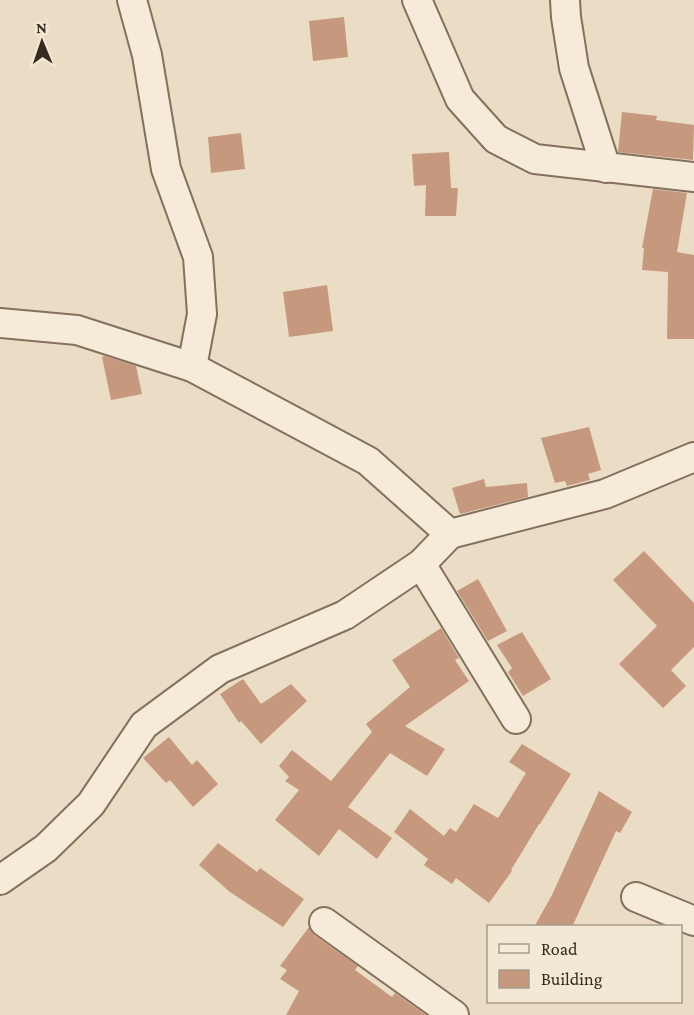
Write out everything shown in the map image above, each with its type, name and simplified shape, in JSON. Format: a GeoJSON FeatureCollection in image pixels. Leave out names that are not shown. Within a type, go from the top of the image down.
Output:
{"type":"FeatureCollection","features":[{"type":"Feature","properties":{"kind":"street"},"geometry":{"type":"LineString","coordinates":[[132,0],[147,55],[166,169],[198,257],[202,314],[192,366]]}},
{"type":"Feature","properties":{"kind":"street"},"geometry":{"type":"LineString","coordinates":[[417,0],[460,99],[496,139],[535,159],[694,177]]}},
{"type":"Feature","properties":{"kind":"street"},"geometry":{"type":"LineString","coordinates":[[565,0],[574,68],[606,168]]}},
{"type":"Feature","properties":{"kind":"street"},"geometry":{"type":"LineString","coordinates":[[0,323],[77,330],[192,366],[368,461],[450,534]]}},
{"type":"Feature","properties":{"kind":"street"},"geometry":{"type":"LineString","coordinates":[[0,880],[46,848],[91,804],[144,725],[220,669],[345,615],[421,564],[450,534],[605,494],[694,457]]}},
{"type":"Feature","properties":{"kind":"street"},"geometry":{"type":"LineString","coordinates":[[421,564],[516,719]]}},
{"type":"Feature","properties":{"kind":"street"},"geometry":{"type":"LineString","coordinates":[[636,897],[694,921]]}},
{"type":"Feature","properties":{"kind":"street"},"geometry":{"type":"LineString","coordinates":[[324,922],[454,1015]]}},
{"type":"Feature","properties":{"kind":"building"},"geometry":{"type":"Polygon","coordinates":[[[344,17],[348,57],[313,61],[309,21],[344,17]]]}},
{"type":"Feature","properties":{"kind":"building"},"geometry":{"type":"Polygon","coordinates":[[[622,112],[657,116],[656,120],[694,125],[693,160],[618,152],[622,112]]]}},
{"type":"Feature","properties":{"kind":"building"},"geometry":{"type":"Polygon","coordinates":[[[241,133],[245,169],[211,173],[208,137],[241,133]]]}},
{"type":"Feature","properties":{"kind":"building"},"geometry":{"type":"Polygon","coordinates":[[[449,152],[451,188],[458,188],[456,216],[425,216],[426,185],[414,186],[412,154],[449,152]]]}},
{"type":"Feature","properties":{"kind":"building"},"geometry":{"type":"Polygon","coordinates":[[[653,189],[687,193],[677,252],[694,255],[694,339],[667,339],[668,272],[642,270],[644,248],[642,248],[653,189]]]}},
{"type":"Feature","properties":{"kind":"building"},"geometry":{"type":"Polygon","coordinates":[[[327,285],[333,331],[289,337],[283,292],[327,285]]]}},
{"type":"Feature","properties":{"kind":"building"},"geometry":{"type":"Polygon","coordinates":[[[102,357],[136,366],[142,394],[111,400],[102,357]]]}},
{"type":"Feature","properties":{"kind":"building"},"geometry":{"type":"Polygon","coordinates":[[[589,427],[601,470],[588,474],[590,480],[567,486],[565,481],[555,483],[541,438],[589,427]]]}},
{"type":"Feature","properties":{"kind":"building"},"geometry":{"type":"Polygon","coordinates":[[[484,479],[486,487],[527,483],[528,497],[460,514],[452,488],[484,479]]]}},
{"type":"Feature","properties":{"kind":"building"},"geometry":{"type":"Polygon","coordinates":[[[644,551],[694,603],[694,647],[671,670],[686,686],[663,708],[619,664],[657,626],[613,580],[644,551]]]}},
{"type":"Feature","properties":{"kind":"building"},"geometry":{"type":"Polygon","coordinates":[[[478,579],[507,631],[488,641],[457,591],[478,579]]]}},
{"type":"Feature","properties":{"kind":"building"},"geometry":{"type":"Polygon","coordinates":[[[441,628],[459,658],[455,660],[469,681],[405,726],[445,749],[427,776],[390,753],[348,807],[392,838],[377,859],[339,829],[319,856],[275,820],[299,790],[285,781],[289,777],[279,766],[292,750],[331,781],[372,732],[366,724],[410,687],[392,660],[441,628]]]}},
{"type":"Feature","properties":{"kind":"building"},"geometry":{"type":"Polygon","coordinates":[[[522,632],[551,679],[523,696],[508,672],[512,668],[497,645],[522,632]]]}},
{"type":"Feature","properties":{"kind":"building"},"geometry":{"type":"Polygon","coordinates":[[[243,679],[261,704],[291,684],[307,701],[261,744],[241,721],[239,723],[220,694],[243,679]]]}},
{"type":"Feature","properties":{"kind":"building"},"geometry":{"type":"Polygon","coordinates":[[[169,737],[192,765],[197,760],[218,784],[193,807],[170,780],[166,783],[143,758],[169,737]]]}},
{"type":"Feature","properties":{"kind":"building"},"geometry":{"type":"Polygon","coordinates":[[[522,744],[571,774],[512,871],[489,903],[456,878],[452,884],[424,865],[428,859],[394,832],[410,809],[444,836],[450,828],[456,832],[474,804],[498,818],[526,773],[509,762],[522,744]]]}},
{"type":"Feature","properties":{"kind":"building"},"geometry":{"type":"Polygon","coordinates":[[[599,791],[632,812],[620,833],[616,831],[573,925],[535,925],[552,895],[599,791]]]}},
{"type":"Feature","properties":{"kind":"building"},"geometry":{"type":"Polygon","coordinates":[[[218,843],[257,872],[260,868],[304,899],[283,927],[230,892],[199,865],[218,843]]]}},
{"type":"Feature","properties":{"kind":"building"},"geometry":{"type":"Polygon","coordinates":[[[309,927],[314,935],[358,966],[355,970],[392,997],[395,993],[426,1015],[286,1015],[299,991],[280,979],[287,970],[280,966],[309,927]]]}}]}
